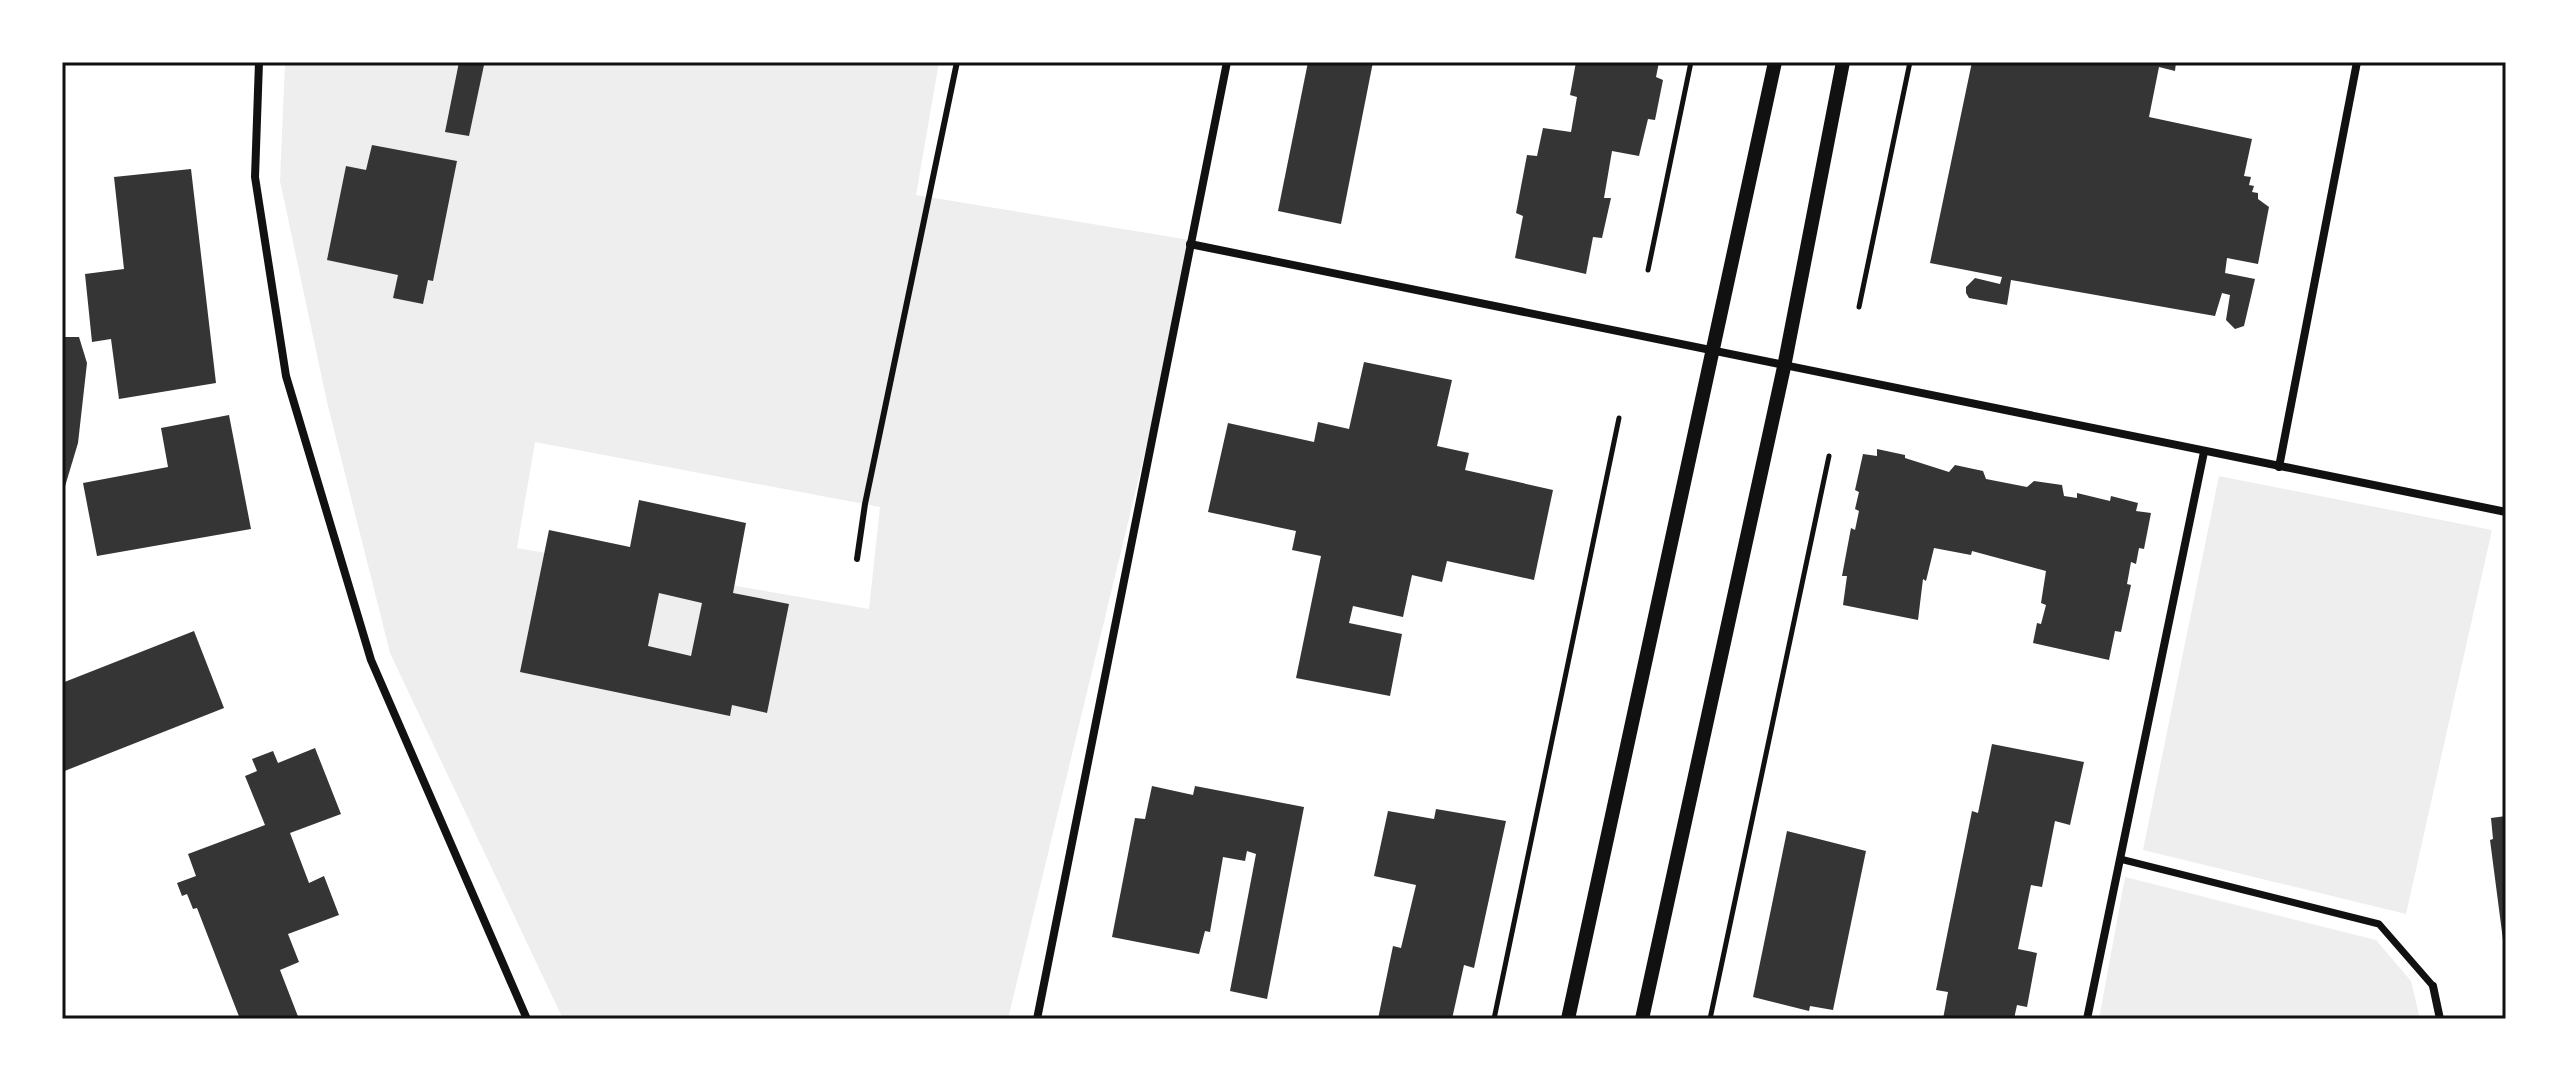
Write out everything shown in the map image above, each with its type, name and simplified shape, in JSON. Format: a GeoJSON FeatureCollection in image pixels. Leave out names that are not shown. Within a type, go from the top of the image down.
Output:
{"type":"FeatureCollection","features":[{"type":"Feature","properties":{"kind":"street"},"geometry":{"type":"LineString","coordinates":[[259,62],[255,177],[286,376],[371,660],[527,1019]]}},
{"type":"Feature","properties":{"kind":"street"},"geometry":{"type":"LineString","coordinates":[[1037,1019],[1227,62]]}},
{"type":"Feature","properties":{"kind":"street"},"geometry":{"type":"LineString","coordinates":[[1568,1019],[1775,62]]}},
{"type":"Feature","properties":{"kind":"street"},"geometry":{"type":"LineString","coordinates":[[1642,1019],[1784,367],[1843,62]]}},
{"type":"Feature","properties":{"kind":"street"},"geometry":{"type":"LineString","coordinates":[[2279,467],[2357,62]]}},
{"type":"Feature","properties":{"kind":"street"},"geometry":{"type":"LineString","coordinates":[[1190,244],[2506,512]]}},
{"type":"Feature","properties":{"kind":"street"},"geometry":{"type":"LineString","coordinates":[[2087,1019],[2204,452]]}},
{"type":"Feature","properties":{"kind":"street"},"geometry":{"type":"LineString","coordinates":[[2120,859],[2379,924],[2433,986],[2440,1019]]}},
{"type":"Feature","properties":{"kind":"lane"},"geometry":{"type":"LineString","coordinates":[[857,559],[865,504],[957,62]]}},
{"type":"Feature","properties":{"kind":"path"},"geometry":{"type":"LineString","coordinates":[[1648,270],[1691,62]]}},
{"type":"Feature","properties":{"kind":"path"},"geometry":{"type":"LineString","coordinates":[[1859,307],[1910,62]]}},
{"type":"Feature","properties":{"kind":"path"},"geometry":{"type":"LineString","coordinates":[[1494,1019],[1619,418]]}},
{"type":"Feature","properties":{"kind":"path"},"geometry":{"type":"LineString","coordinates":[[1710,1019],[1829,456]]}},
{"type":"Feature","properties":{"kind":"shaded area"},"geometry":{"type":"Polygon","coordinates":[[[285,62],[939,62],[916,195],[1196,241],[1008,1019],[563,1019],[390,653],[327,402],[280,181],[285,62]],[[535,442],[517,548],[869,609],[880,507],[535,442]]]}},
{"type":"Feature","properties":{"kind":"shaded area"},"geometry":{"type":"Polygon","coordinates":[[[2219,476],[2492,530],[2406,914],[2143,850],[2219,476]]]}},
{"type":"Feature","properties":{"kind":"shaded area"},"geometry":{"type":"Polygon","coordinates":[[[2125,877],[2376,940],[2411,981],[2420,1019],[2099,1019],[2125,877]]]}},
{"type":"Feature","properties":{"kind":"building"},"geometry":{"type":"Polygon","coordinates":[[[459,62],[484,65],[469,136],[445,132],[459,62]]]}},
{"type":"Feature","properties":{"kind":"building"},"geometry":{"type":"Polygon","coordinates":[[[1308,62],[1373,62],[1341,224],[1278,211],[1308,62]]]}},
{"type":"Feature","properties":{"kind":"building"},"geometry":{"type":"Polygon","coordinates":[[[1576,62],[1659,62],[1656,77],[1663,80],[1655,120],[1648,119],[1639,156],[1612,151],[1604,198],[1611,198],[1602,238],[1593,237],[1586,274],[1515,258],[1523,216],[1516,213],[1527,155],[1537,156],[1543,128],[1571,132],[1577,97],[1570,95],[1576,62]]]}},
{"type":"Feature","properties":{"kind":"building"},"geometry":{"type":"Polygon","coordinates":[[[1972,62],[2176,62],[2175,71],[2159,67],[2149,117],[2252,139],[2244,176],[2251,177],[2249,185],[2254,186],[2252,192],[2258,193],[2258,199],[2269,207],[2258,264],[2227,258],[2225,273],[2255,279],[2244,326],[2235,329],[2226,320],[2230,295],[2222,293],[2215,316],[2011,280],[2007,305],[1969,298],[1966,293],[1966,287],[1975,278],[2000,284],[2002,277],[1930,263],[1972,62]]]}},
{"type":"Feature","properties":{"kind":"building"},"geometry":{"type":"Polygon","coordinates":[[[372,145],[457,161],[433,281],[428,280],[423,304],[393,298],[398,275],[327,260],[346,166],[366,170],[372,145]]]}},
{"type":"Feature","properties":{"kind":"building"},"geometry":{"type":"Polygon","coordinates":[[[191,169],[216,383],[119,399],[111,339],[92,342],[85,274],[124,269],[114,177],[191,169]]]}},
{"type":"Feature","properties":{"kind":"building"},"geometry":{"type":"Polygon","coordinates":[[[62,337],[79,337],[87,363],[78,443],[63,493],[62,337]]]}},
{"type":"Feature","properties":{"kind":"building"},"geometry":{"type":"Polygon","coordinates":[[[1364,362],[1452,380],[1437,446],[1469,453],[1465,470],[1553,490],[1534,580],[1447,561],[1442,582],[1412,575],[1403,617],[1353,606],[1349,623],[1402,634],[1390,696],[1296,678],[1321,556],[1292,550],[1296,531],[1208,512],[1228,423],[1314,442],[1318,422],[1349,429],[1364,362]]]}},
{"type":"Feature","properties":{"kind":"building"},"geometry":{"type":"Polygon","coordinates":[[[229,415],[251,529],[97,556],[83,483],[168,467],[161,428],[229,415]]]}},
{"type":"Feature","properties":{"kind":"building"},"geometry":{"type":"Polygon","coordinates":[[[1877,449],[1905,455],[1905,458],[1949,472],[1955,465],[1983,471],[1986,479],[2027,487],[2034,481],[2062,485],[2064,496],[2077,498],[2077,493],[2110,501],[2111,496],[2138,503],[2136,511],[2151,513],[2144,549],[2139,548],[2136,564],[2131,562],[2127,584],[2131,585],[2121,632],[2115,631],[2109,660],[2033,643],[2037,623],[2041,624],[2046,605],[2041,603],[2046,571],[1972,551],[1971,555],[1934,548],[1926,581],[1923,579],[1918,620],[1843,605],[1847,576],[1842,576],[1851,528],[1855,530],[1859,511],[1855,509],[1859,492],[1855,490],[1863,454],[1877,456],[1877,449]]]}},
{"type":"Feature","properties":{"kind":"building"},"geometry":{"type":"Polygon","coordinates":[[[639,500],[746,523],[733,593],[789,604],[767,713],[732,705],[730,716],[520,672],[549,530],[630,547],[639,500]],[[659,593],[648,646],[691,656],[702,603],[659,593]]]}},
{"type":"Feature","properties":{"kind":"building"},"geometry":{"type":"Polygon","coordinates":[[[194,631],[224,708],[62,772],[62,683],[194,631]]]}},
{"type":"Feature","properties":{"kind":"building"},"geometry":{"type":"Polygon","coordinates":[[[1992,744],[2084,762],[2070,825],[2055,821],[2042,887],[2031,885],[2018,949],[2037,953],[2027,1007],[2017,1005],[2014,1019],[1943,1019],[1948,992],[1936,990],[1972,811],[1978,813],[1992,744]]]}},
{"type":"Feature","properties":{"kind":"building"},"geometry":{"type":"Polygon","coordinates":[[[315,748],[341,814],[290,833],[309,883],[324,876],[339,915],[288,934],[299,962],[280,970],[299,1019],[240,1019],[197,908],[193,909],[187,894],[182,896],[177,883],[196,876],[188,854],[265,825],[245,776],[257,771],[252,759],[273,751],[278,763],[315,748]]]}},
{"type":"Feature","properties":{"kind":"building"},"geometry":{"type":"Polygon","coordinates":[[[1152,786],[1193,795],[1195,786],[1304,807],[1267,999],[1230,991],[1256,854],[1247,851],[1245,861],[1223,857],[1210,932],[1205,931],[1199,954],[1112,937],[1135,818],[1145,819],[1152,786]]]}},
{"type":"Feature","properties":{"kind":"building"},"geometry":{"type":"Polygon","coordinates":[[[1436,809],[1506,821],[1474,968],[1464,965],[1452,1019],[1378,1019],[1393,946],[1401,948],[1416,885],[1374,876],[1388,811],[1434,819],[1436,809]]]}},
{"type":"Feature","properties":{"kind":"building"},"geometry":{"type":"Polygon","coordinates":[[[2506,816],[2506,940],[2503,940],[2490,840],[2493,839],[2491,818],[2506,816]]]}},
{"type":"Feature","properties":{"kind":"building"},"geometry":{"type":"Polygon","coordinates":[[[1787,831],[1866,851],[1833,1010],[1810,1006],[1809,1011],[1753,997],[1787,831]]]}}]}
